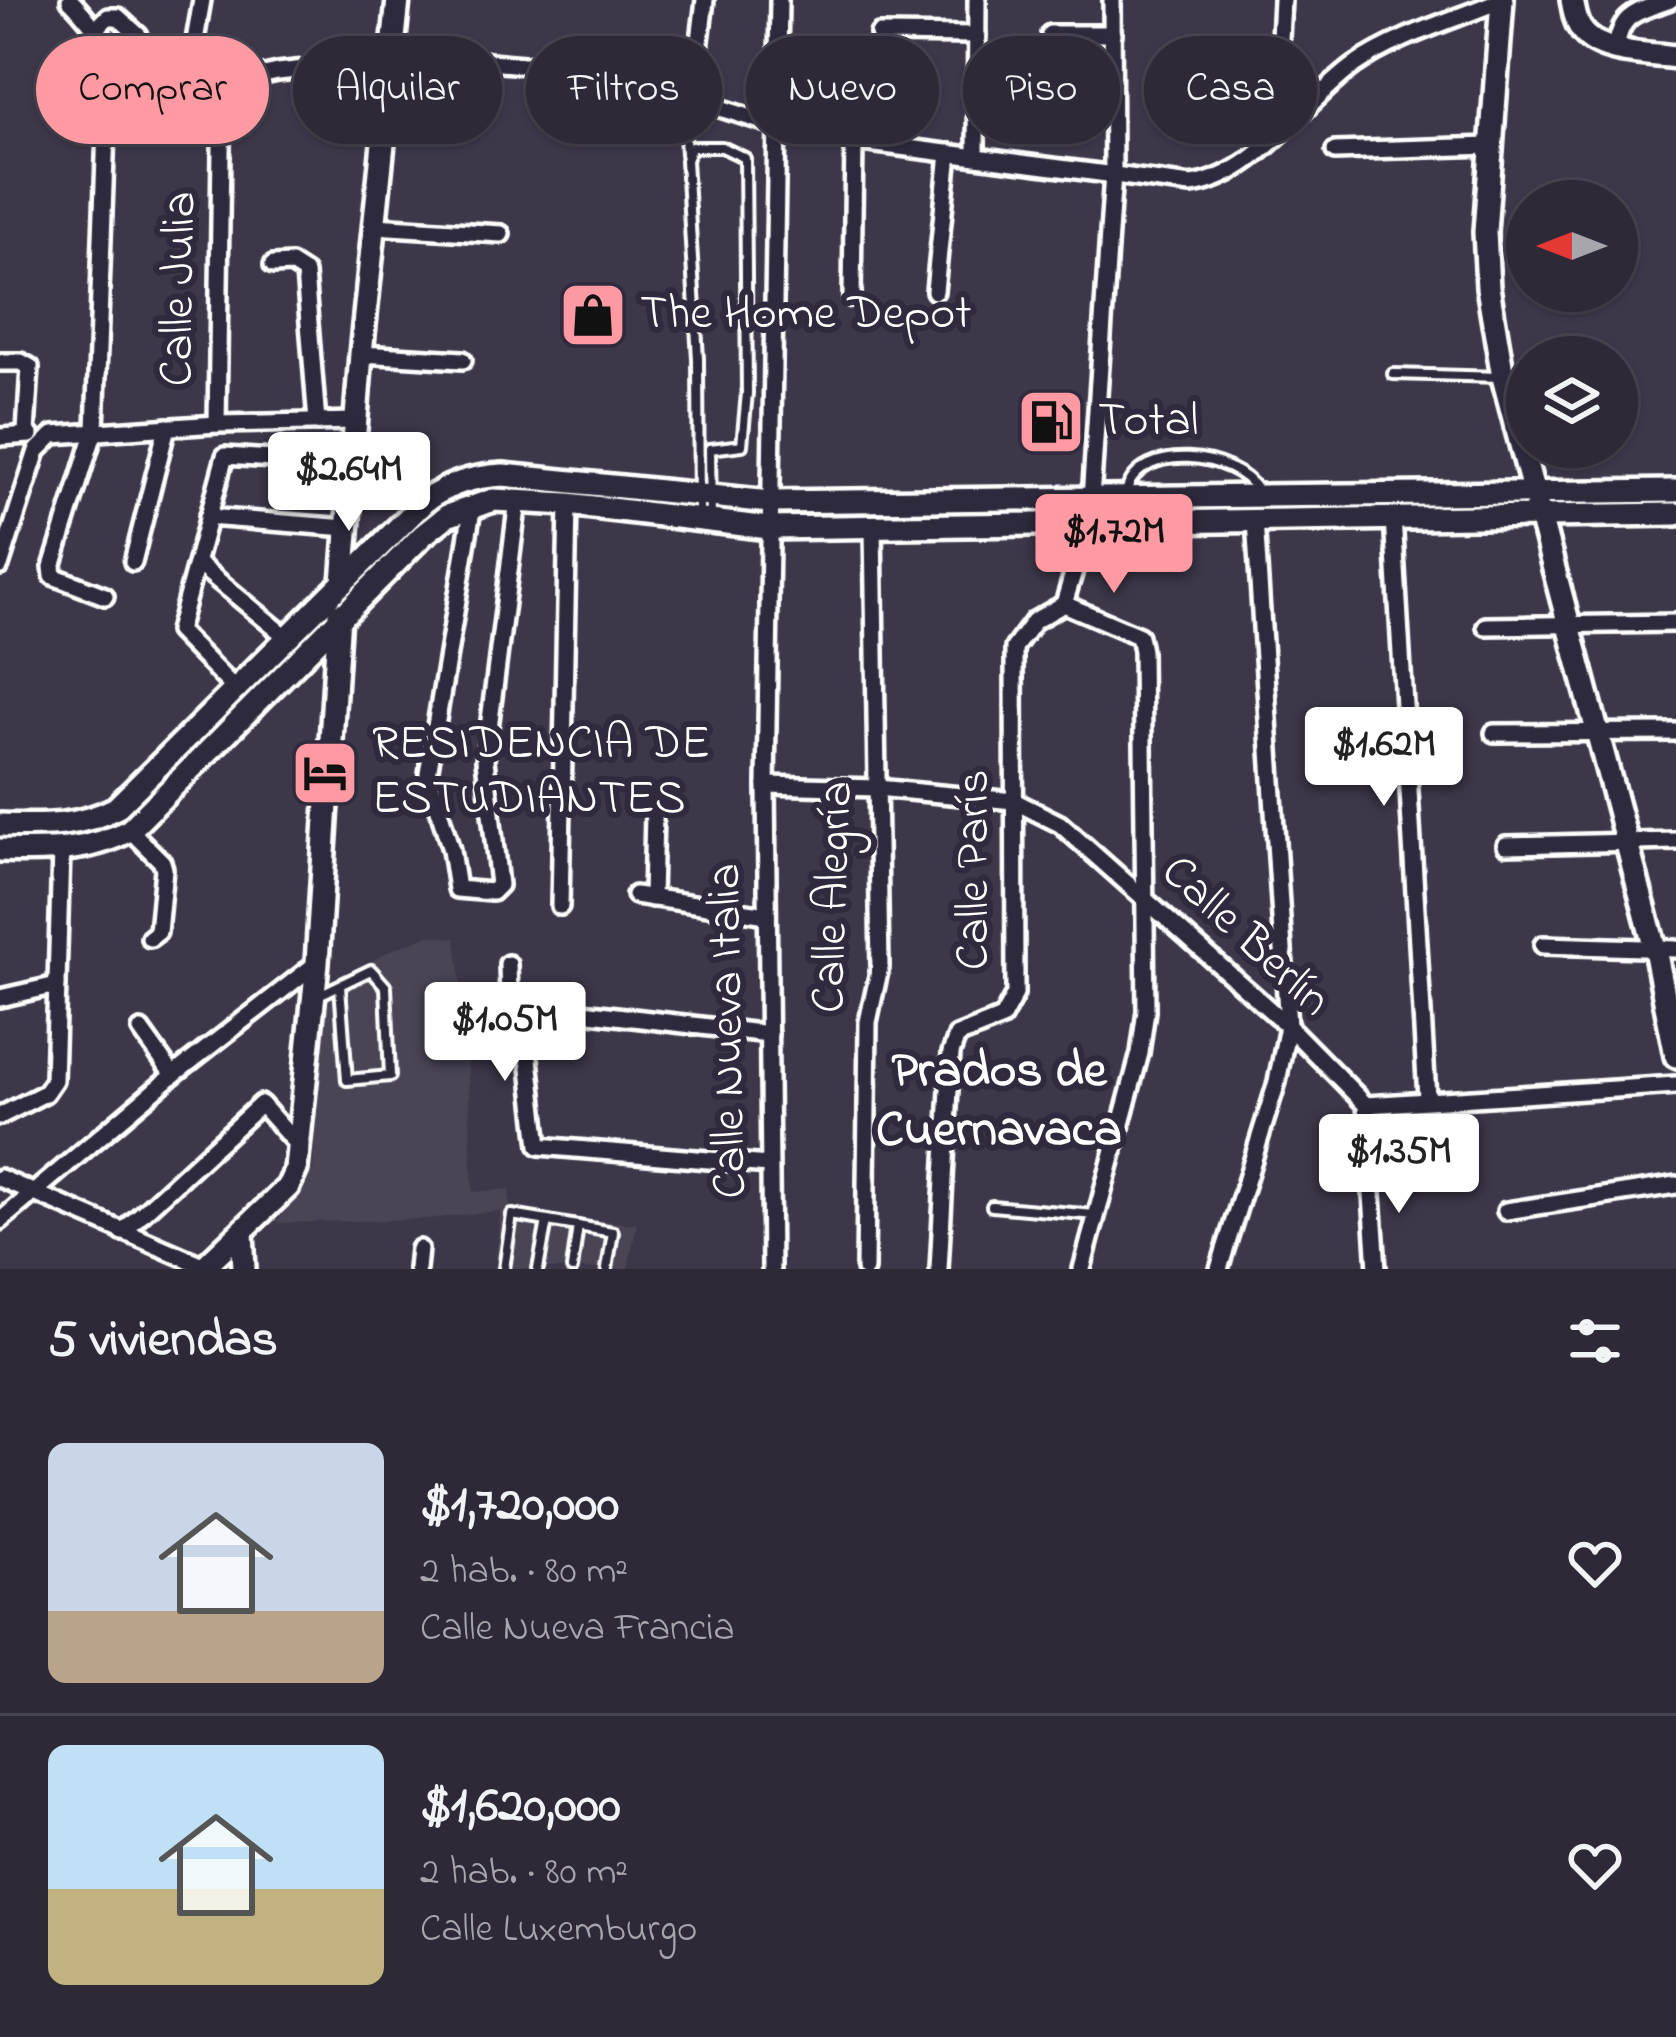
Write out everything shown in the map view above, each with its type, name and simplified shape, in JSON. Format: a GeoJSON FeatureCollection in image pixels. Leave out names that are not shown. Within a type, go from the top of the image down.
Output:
{"type":"FeatureCollection","features":[{"type":"Feature","properties":{"kind":"main road"},"geometry":{"type":"LineString","coordinates":[[395,36],[398,0]]}},
{"type":"Feature","properties":{"kind":"main road"},"geometry":{"type":"LineString","coordinates":[[1501,0],[1485,232],[1488,287],[1506,388]]}},
{"type":"Feature","properties":{"kind":"main road"},"geometry":{"type":"LineString","coordinates":[[1572,0],[1582,31],[1616,49],[1676,57]]}},
{"type":"Feature","properties":{"kind":"main road"},"geometry":{"type":"LineString","coordinates":[[206,1268],[288,1187],[299,1147],[361,354],[384,144]]}},
{"type":"Feature","properties":{"kind":"main road"},"geometry":{"type":"LineString","coordinates":[[1494,495],[1509,468]]}},
{"type":"Feature","properties":{"kind":"main road"},"geometry":{"type":"LineString","coordinates":[[1528,468],[1626,842],[1665,949],[1676,1056]]}},
{"type":"Feature","properties":{"kind":"main road"},"geometry":{"type":"LineString","coordinates":[[0,825],[74,824],[116,808],[425,501],[450,484],[476,477],[503,475],[770,502],[1676,491]]}},
{"type":"Feature","properties":{"kind":"main road"},"geometry":{"type":"LineString","coordinates":[[0,850],[61,852],[99,846],[130,830],[423,535],[473,504],[518,500],[568,504],[769,528],[1676,514]]}},
{"type":"Feature","properties":{"kind":"main road"},"geometry":{"type":"LineString","coordinates":[[242,1232],[244,1269]]}},
{"type":"Feature","properties":{"kind":"street"},"geometry":{"type":"LineString","coordinates":[[70,0],[98,27],[101,36]]}},
{"type":"Feature","properties":{"kind":"street"},"geometry":{"type":"LineString","coordinates":[[196,36],[202,0]]}},
{"type":"Feature","properties":{"kind":"street"},"geometry":{"type":"LineString","coordinates":[[701,36],[705,0]]}},
{"type":"Feature","properties":{"kind":"street","name":"Calle Nueva Italia"},"geometry":{"type":"LineString","coordinates":[[778,0],[778,36]]}},
{"type":"Feature","properties":{"kind":"street"},"geometry":{"type":"LineString","coordinates":[[976,156],[977,0]]}},
{"type":"Feature","properties":{"kind":"street"},"geometry":{"type":"LineString","coordinates":[[1090,499],[1113,174],[1112,0]]}},
{"type":"Feature","properties":{"kind":"street"},"geometry":{"type":"LineString","coordinates":[[1280,36],[1282,0]]}},
{"type":"Feature","properties":{"kind":"street"},"geometry":{"type":"LineString","coordinates":[[1317,99],[1360,62],[1501,0]]}},
{"type":"Feature","properties":{"kind":"street"},"geometry":{"type":"LineString","coordinates":[[1616,49],[1620,24],[1627,17],[1670,0]]}},
{"type":"Feature","properties":{"kind":"street"},"geometry":{"type":"LineString","coordinates":[[98,27],[120,8],[139,36]]}},
{"type":"Feature","properties":{"kind":"street"},"geometry":{"type":"LineString","coordinates":[[879,34],[976,35]]}},
{"type":"Feature","properties":{"kind":"street"},"geometry":{"type":"LineString","coordinates":[[1050,34],[1113,34]]}},
{"type":"Feature","properties":{"kind":"street"},"geometry":{"type":"LineString","coordinates":[[502,63],[607,72],[746,116]]}},
{"type":"Feature","properties":{"kind":"street"},"geometry":{"type":"LineString","coordinates":[[105,144],[94,430],[52,567],[59,581],[105,596]]}},
{"type":"Feature","properties":{"kind":"street","name":"Calle Julia"},"geometry":{"type":"LineString","coordinates":[[217,424],[221,144]]}},
{"type":"Feature","properties":{"kind":"street","name":"Calle Nueva Italia"},"geometry":{"type":"LineString","coordinates":[[771,1269],[766,785],[777,144]]}},
{"type":"Feature","properties":{"kind":"street"},"geometry":{"type":"LineString","coordinates":[[853,298],[854,144]]}},
{"type":"Feature","properties":{"kind":"street"},"geometry":{"type":"LineString","coordinates":[[878,144],[1191,185],[1215,182],[1265,144]]}},
{"type":"Feature","properties":{"kind":"street"},"geometry":{"type":"LineString","coordinates":[[1335,151],[1490,146]]}},
{"type":"Feature","properties":{"kind":"street"},"geometry":{"type":"LineString","coordinates":[[935,291],[949,153]]}},
{"type":"Feature","properties":{"kind":"street"},"geometry":{"type":"LineString","coordinates":[[375,226],[501,234]]}},
{"type":"Feature","properties":{"kind":"street"},"geometry":{"type":"LineString","coordinates":[[272,265],[291,264],[305,273],[316,422]]}},
{"type":"Feature","properties":{"kind":"street"},"geometry":{"type":"LineString","coordinates":[[361,354],[463,360]]}},
{"type":"Feature","properties":{"kind":"street"},"geometry":{"type":"LineString","coordinates":[[0,362],[30,367],[26,433]]}},
{"type":"Feature","properties":{"kind":"street"},"geometry":{"type":"LineString","coordinates":[[0,566],[6,524],[43,443],[53,435],[356,421]]}},
{"type":"Feature","properties":{"kind":"street"},"geometry":{"type":"LineString","coordinates":[[133,562],[167,427]]}},
{"type":"Feature","properties":{"kind":"street"},"geometry":{"type":"LineString","coordinates":[[0,437],[26,433],[43,443]]}},
{"type":"Feature","properties":{"kind":"street"},"geometry":{"type":"LineString","coordinates":[[236,690],[178,631],[225,456],[352,464]]}},
{"type":"Feature","properties":{"kind":"street"},"geometry":{"type":"LineString","coordinates":[[473,504],[428,774],[451,850],[457,890],[492,892],[499,885],[485,760],[518,500]]}},
{"type":"Feature","properties":{"kind":"street"},"geometry":{"type":"LineString","coordinates":[[560,906],[568,504]]}},
{"type":"Feature","properties":{"kind":"street"},"geometry":{"type":"LineString","coordinates":[[208,517],[347,528]]}},
{"type":"Feature","properties":{"kind":"street"},"geometry":{"type":"LineString","coordinates":[[1393,517],[1426,1098]]}},
{"type":"Feature","properties":{"kind":"street"},"geometry":{"type":"LineString","coordinates":[[1219,1269],[1276,1082],[1288,1026],[1255,520]]}},
{"type":"Feature","properties":{"kind":"street"},"geometry":{"type":"LineString","coordinates":[[1082,1269],[1146,1011],[1138,636],[1064,604],[1088,524]]}},
{"type":"Feature","properties":{"kind":"street","name":"Calle Alegría"},"geometry":{"type":"LineString","coordinates":[[865,1269],[868,1022],[880,968],[873,528]]}},
{"type":"Feature","properties":{"kind":"street"},"geometry":{"type":"LineString","coordinates":[[198,564],[289,639]]}},
{"type":"Feature","properties":{"kind":"street","name":"Calle París"},"geometry":{"type":"LineString","coordinates":[[940,1269],[951,1053],[957,1036],[1002,1018],[1015,994],[1014,648],[1034,621],[1064,604]]}},
{"type":"Feature","properties":{"kind":"street"},"geometry":{"type":"LineString","coordinates":[[1486,626],[1676,623]]}},
{"type":"Feature","properties":{"kind":"street"},"geometry":{"type":"LineString","coordinates":[[1494,733],[1676,732]]}},
{"type":"Feature","properties":{"kind":"street","name":"Calle Berlín"},"geometry":{"type":"LineString","coordinates":[[766,785],[878,788],[1014,801],[1060,824],[1288,1026],[1366,1105]]}},
{"type":"Feature","properties":{"kind":"street"},"geometry":{"type":"LineString","coordinates":[[652,898],[654,814]]}},
{"type":"Feature","properties":{"kind":"street"},"geometry":{"type":"LineString","coordinates":[[130,830],[164,869],[158,932],[150,938]]}},
{"type":"Feature","properties":{"kind":"street"},"geometry":{"type":"LineString","coordinates":[[1505,845],[1676,841]]}},
{"type":"Feature","properties":{"kind":"street"},"geometry":{"type":"LineString","coordinates":[[0,1116],[51,1088],[61,852]]}},
{"type":"Feature","properties":{"kind":"street"},"geometry":{"type":"LineString","coordinates":[[634,895],[766,916]]}},
{"type":"Feature","properties":{"kind":"street"},"geometry":{"type":"LineString","coordinates":[[1543,945],[1665,949]]}},
{"type":"Feature","properties":{"kind":"street"},"geometry":{"type":"LineString","coordinates":[[0,1221],[316,963]]}},
{"type":"Feature","properties":{"kind":"street"},"geometry":{"type":"LineString","coordinates":[[508,964],[509,996],[523,1007],[769,1034]]}},
{"type":"Feature","properties":{"kind":"street"},"geometry":{"type":"LineString","coordinates":[[0,998],[57,986]]}},
{"type":"Feature","properties":{"kind":"street"},"geometry":{"type":"LineString","coordinates":[[523,1007],[539,1146],[769,1165]]}},
{"type":"Feature","properties":{"kind":"street"},"geometry":{"type":"LineString","coordinates":[[141,1030],[173,1076]]}},
{"type":"Feature","properties":{"kind":"street"},"geometry":{"type":"LineString","coordinates":[[1377,1269],[1366,1105],[1676,1085]]}},
{"type":"Feature","properties":{"kind":"street"},"geometry":{"type":"LineString","coordinates":[[122,1232],[261,1104],[299,1147]]}},
{"type":"Feature","properties":{"kind":"street"},"geometry":{"type":"LineString","coordinates":[[0,1178],[206,1268]]}},
{"type":"Feature","properties":{"kind":"street"},"geometry":{"type":"LineString","coordinates":[[1506,1211],[1676,1185]]}},
{"type":"Feature","properties":{"kind":"street"},"geometry":{"type":"LineString","coordinates":[[417,1269],[419,1249]]}},
{"type":"Feature","properties":{"kind":"lane"},"geometry":{"type":"LineString","coordinates":[[522,64],[526,71]]}},
{"type":"Feature","properties":{"kind":"lane"},"geometry":{"type":"LineString","coordinates":[[685,144],[705,520]]}},
{"type":"Feature","properties":{"kind":"lane"},"geometry":{"type":"LineString","coordinates":[[700,144],[705,147]]}},
{"type":"Feature","properties":{"kind":"lane"},"geometry":{"type":"LineString","coordinates":[[686,160],[691,147],[722,146],[745,158],[745,433],[742,446],[710,449],[704,494]]}},
{"type":"Feature","properties":{"kind":"lane"},"geometry":{"type":"LineString","coordinates":[[1393,374],[1503,377]]}},
{"type":"Feature","properties":{"kind":"lane"},"geometry":{"type":"LineString","coordinates":[[1126,498],[1132,476],[1145,466],[1204,458],[1233,466],[1249,477],[1262,497]]}},
{"type":"Feature","properties":{"kind":"lane"},"geometry":{"type":"LineString","coordinates":[[314,996],[371,970],[380,976],[386,987],[390,1076],[346,1080],[340,986]]}},
{"type":"Feature","properties":{"kind":"lane"},"geometry":{"type":"LineString","coordinates":[[992,1206],[1096,1215]]}},
{"type":"Feature","properties":{"kind":"lane"},"geometry":{"type":"LineString","coordinates":[[503,1269],[512,1215],[613,1232],[607,1269]]}},
{"type":"Feature","properties":{"kind":"lane"},"geometry":{"type":"LineString","coordinates":[[538,1269],[547,1221]]}},
{"type":"Feature","properties":{"kind":"lane"},"geometry":{"type":"LineString","coordinates":[[572,1269],[578,1226]]}},
{"type":"Feature","properties":{"kind":"shaded area"},"geometry":{"type":"Polygon","coordinates":[[[429,935],[456,938],[466,1024],[473,1192],[510,1189],[509,1211],[637,1224],[628,1269],[495,1269],[500,1211],[428,1219],[276,1223],[313,1169],[327,988],[389,951],[429,935]]]}},
{"type":"Feature","properties":{"kind":"place","name":"The Home Depot"},"geometry":{"type":"Point","coordinates":[593,315]}},
{"type":"Feature","properties":{"kind":"place","name":"Total"},"geometry":{"type":"Point","coordinates":[1051,422]}},
{"type":"Feature","properties":{"kind":"place","name":"RESIDENCIA DE ESTUDIANTES"},"geometry":{"type":"Point","coordinates":[325,773]}},
{"type":"Feature","properties":{"kind":"district","name":"Prados de Cuernavaca"},"geometry":{"type":"Point","coordinates":[999,1101]}}]}
